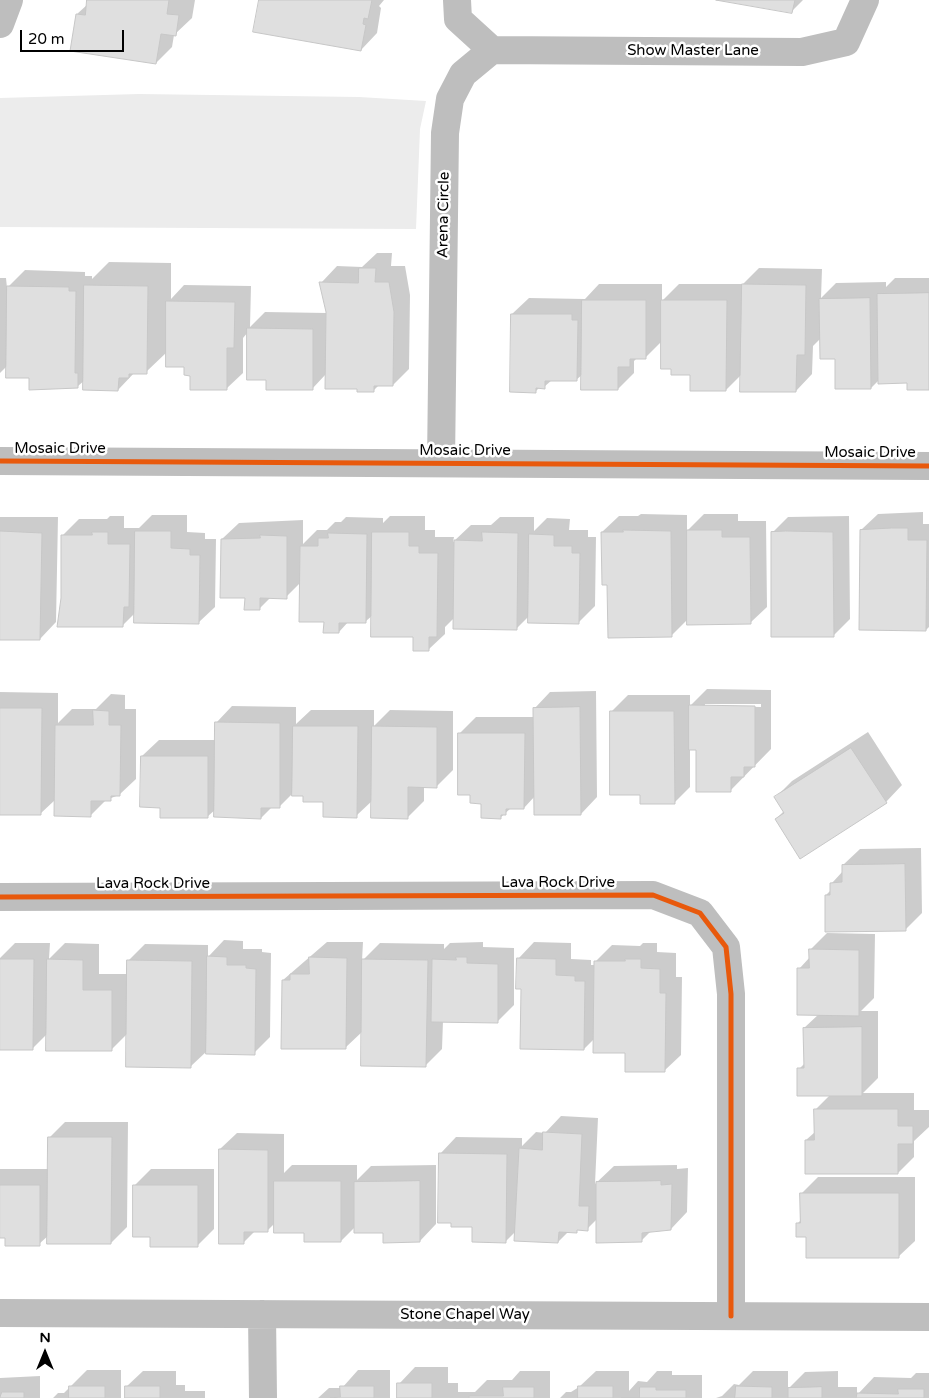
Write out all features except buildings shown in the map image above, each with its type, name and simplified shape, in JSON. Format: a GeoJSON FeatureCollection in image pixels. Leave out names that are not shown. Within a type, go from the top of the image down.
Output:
{"type":"FeatureCollection","features":[{"type":"Feature","properties":{"kind":"street"},"geometry":{"type":"LineString","coordinates":[[0,24],[8,0]]}},
{"type":"Feature","properties":{"kind":"street"},"geometry":{"type":"LineString","coordinates":[[457,0],[458,19],[492,50]]}},
{"type":"Feature","properties":{"kind":"street","name":"Show Master Lane"},"geometry":{"type":"LineString","coordinates":[[492,50],[802,52],[846,42],[865,0]]}},
{"type":"Feature","properties":{"kind":"street","name":"Arena Circle"},"geometry":{"type":"LineString","coordinates":[[440,463],[445,133],[450,99],[463,74],[492,50]]}},
{"type":"Feature","properties":{"kind":"street","name":"Mosaic Drive"},"geometry":{"type":"LineString","coordinates":[[0,461],[929,466]]}},
{"type":"Feature","properties":{"kind":"street","name":"Lava Rock Drive"},"geometry":{"type":"LineString","coordinates":[[0,897],[653,895],[700,913],[726,946],[731,994],[731,1316]]}},
{"type":"Feature","properties":{"kind":"street","name":"Stone Chapel Way"},"geometry":{"type":"LineString","coordinates":[[0,1313],[929,1316]]}},
{"type":"Feature","properties":{"kind":"street"},"geometry":{"type":"LineString","coordinates":[[262,1314],[263,1398]]}},
{"type":"Feature","properties":{"kind":"shaded area"},"geometry":{"type":"Polygon","coordinates":[[[139,94],[359,97],[426,101],[420,129],[416,229],[0,227],[0,98],[139,94]]]}},
{"type":"Feature","properties":{"kind":"cycle path"},"geometry":{"type":"LineString","coordinates":[[0,461],[929,466]]}},
{"type":"Feature","properties":{"kind":"cycle path"},"geometry":{"type":"LineString","coordinates":[[0,897],[653,895],[700,913],[726,947],[731,994],[731,1316]]}}]}
